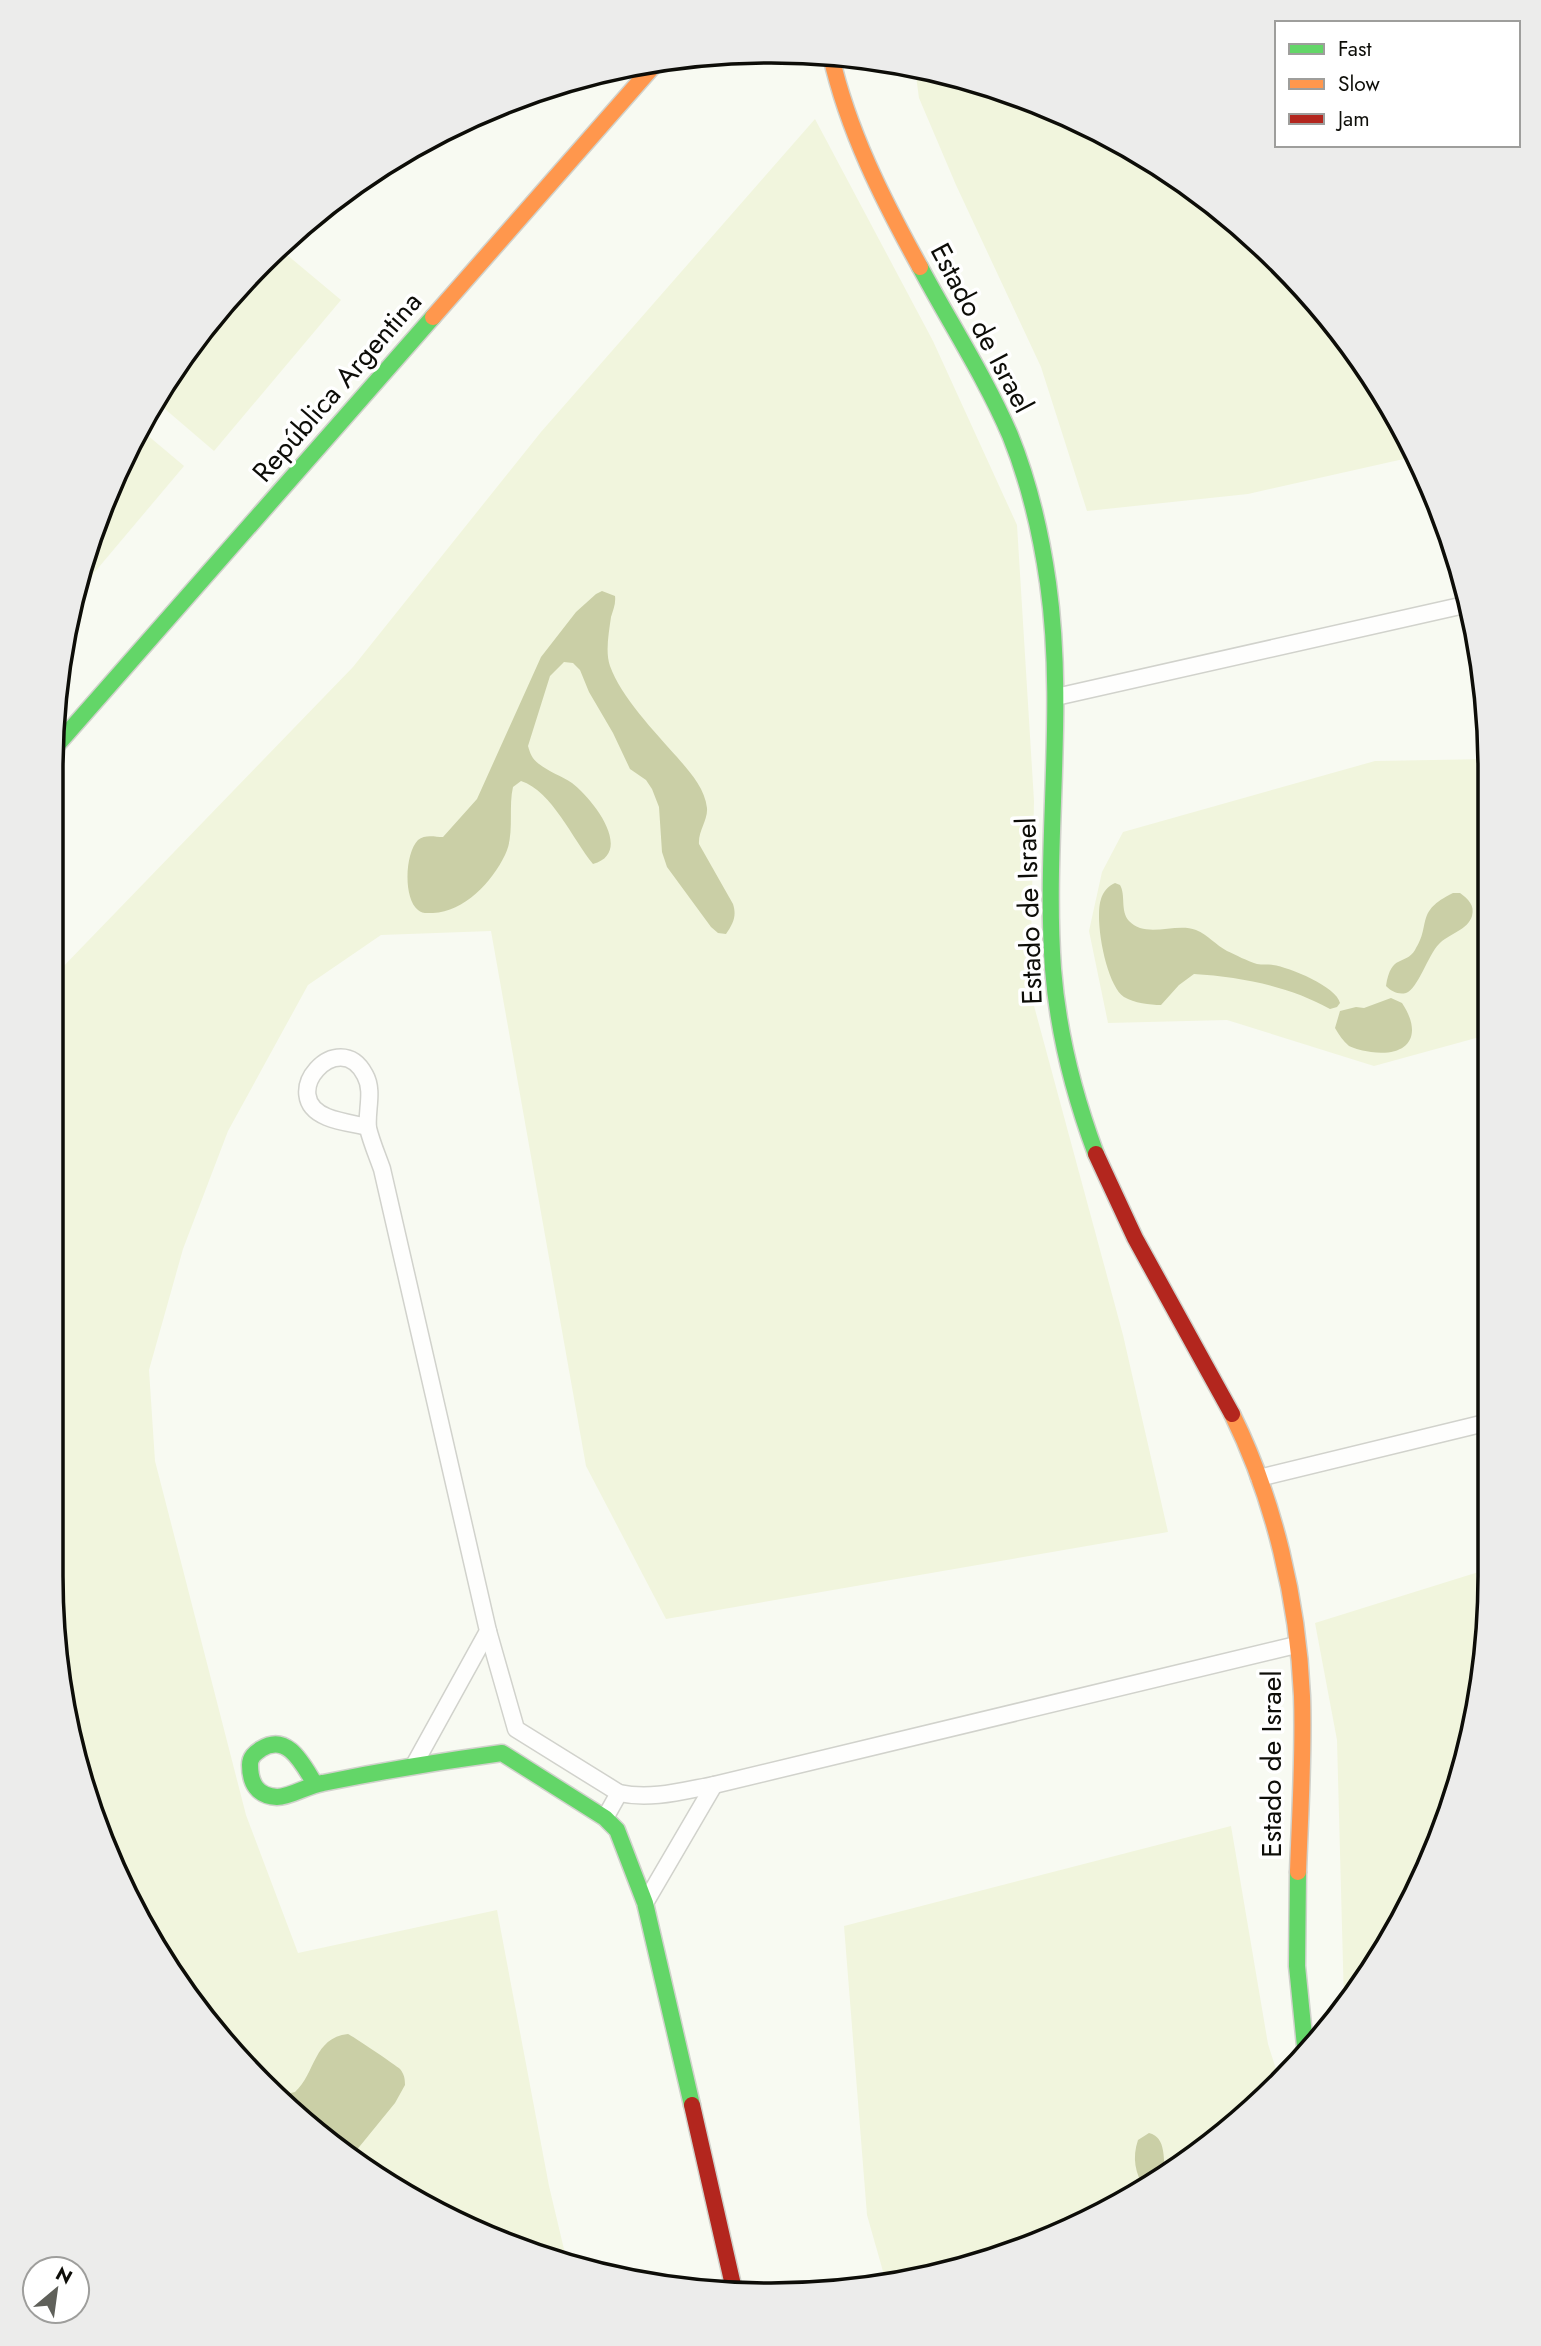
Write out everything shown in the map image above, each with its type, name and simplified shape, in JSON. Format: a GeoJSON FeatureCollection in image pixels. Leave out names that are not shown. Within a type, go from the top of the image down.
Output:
{"type":"FeatureCollection","features":[{"type":"Feature","properties":{"kind":"street","name":"Estado de Israel"},"geometry":{"type":"LineString","coordinates":[[833,66],[842,102],[869,165],[928,283],[1012,438],[1040,538],[1053,626],[1056,697],[1051,841],[1053,963],[1057,1004],[1086,1128],[1103,1172],[1242,1434],[1259,1478],[1289,1591],[1301,1692],[1296,1956],[1303,2041]]}},
{"type":"Feature","properties":{"kind":"street","name":"República Argentina"},"geometry":{"type":"LineString","coordinates":[[64,737],[647,74]]}},
{"type":"Feature","properties":{"kind":"street"},"geometry":{"type":"LineString","coordinates":[[1056,697],[1458,606]]}},
{"type":"Feature","properties":{"kind":"street"},"geometry":{"type":"LineString","coordinates":[[368,1127],[326,1117],[310,1102],[308,1092],[313,1072],[320,1064],[329,1059],[348,1060],[363,1071],[369,1089],[368,1127],[382,1169],[488,1631],[516,1728],[619,1793],[637,1797],[714,1785],[1296,1645]]}},
{"type":"Feature","properties":{"kind":"street"},"geometry":{"type":"LineString","coordinates":[[1259,1478],[1478,1425]]}},
{"type":"Feature","properties":{"kind":"street"},"geometry":{"type":"LineString","coordinates":[[414,1765],[488,1631]]}},
{"type":"Feature","properties":{"kind":"street"},"geometry":{"type":"LineString","coordinates":[[502,1753],[516,1728]]}},
{"type":"Feature","properties":{"kind":"street"},"geometry":{"type":"LineString","coordinates":[[315,1784],[414,1765],[502,1753],[605,1818],[617,1830],[645,1902],[732,2281]]}},
{"type":"Feature","properties":{"kind":"street"},"geometry":{"type":"LineString","coordinates":[[645,1902],[714,1785]]}},
{"type":"Feature","properties":{"kind":"street"},"geometry":{"type":"LineString","coordinates":[[605,1818],[619,1793]]}},
{"type":"Feature","properties":{"kind":"shaded area"},"geometry":{"type":"Polygon","coordinates":[[[916,79],[954,87],[1041,117],[1124,158],[1201,209],[1271,270],[1332,340],[1359,377],[1405,459],[1248,494],[1087,511],[1041,367],[956,185],[919,98],[916,79]]]}},
{"type":"Feature","properties":{"kind":"shaded area"},"geometry":{"type":"Polygon","coordinates":[[[815,119],[933,341],[1017,525],[1034,801],[1030,991],[1123,1335],[1168,1532],[666,1619],[586,1466],[491,931],[381,935],[308,985],[228,1131],[183,1249],[149,1370],[155,1461],[246,1815],[298,1953],[497,1910],[549,2186],[565,2252],[500,2229],[458,2210],[377,2164],[340,2137],[270,2076],[209,2006],[182,1969],[136,1888],[101,1803],[87,1759],[69,1668],[63,1576],[63,967],[353,667],[541,432],[815,119]]]}},
{"type":"Feature","properties":{"kind":"shaded area"},"geometry":{"type":"Polygon","coordinates":[[[287,255],[341,300],[214,451],[164,408],[209,340],[287,255]]]}},
{"type":"Feature","properties":{"kind":"shaded area"},"geometry":{"type":"Polygon","coordinates":[[[148,436],[184,466],[90,578],[117,500],[148,436]]]}},
{"type":"Feature","properties":{"kind":"shaded area"},"geometry":{"type":"Polygon","coordinates":[[[602,591],[615,596],[608,648],[610,666],[615,678],[630,702],[691,774],[706,801],[707,812],[699,844],[733,904],[731,927],[726,934],[718,933],[711,927],[667,867],[662,852],[659,807],[652,789],[646,780],[630,769],[580,670],[573,663],[564,662],[550,676],[528,746],[537,762],[572,783],[599,812],[610,837],[610,848],[605,858],[593,864],[552,805],[532,786],[521,781],[513,787],[508,847],[493,875],[476,894],[456,907],[433,913],[420,911],[413,904],[408,886],[408,865],[414,846],[424,837],[443,837],[477,799],[541,657],[576,612],[602,591]]]}},
{"type":"Feature","properties":{"kind":"shaded area"},"geometry":{"type":"Polygon","coordinates":[[[1478,759],[1478,1037],[1374,1066],[1227,1020],[1108,1023],[1089,931],[1102,872],[1123,832],[1375,761],[1478,759]]]}},
{"type":"Feature","properties":{"kind":"shaded area"},"geometry":{"type":"Polygon","coordinates":[[[1115,883],[1122,889],[1126,917],[1136,926],[1152,930],[1196,930],[1227,951],[1249,961],[1280,967],[1322,984],[1340,1003],[1330,1009],[1298,994],[1264,984],[1194,974],[1179,985],[1161,1005],[1132,1001],[1124,997],[1112,979],[1100,936],[1099,908],[1102,896],[1115,883]]]}},
{"type":"Feature","properties":{"kind":"shaded area"},"geometry":{"type":"Polygon","coordinates":[[[1453,893],[1460,893],[1470,903],[1473,912],[1470,921],[1439,944],[1410,990],[1400,993],[1390,989],[1386,986],[1391,969],[1415,950],[1433,906],[1453,893]]]}},
{"type":"Feature","properties":{"kind":"shaded area"},"geometry":{"type":"Polygon","coordinates":[[[1391,998],[1402,1003],[1412,1025],[1409,1042],[1403,1047],[1384,1053],[1371,1052],[1351,1047],[1341,1038],[1335,1028],[1340,1011],[1364,1008],[1391,998]]]}},
{"type":"Feature","properties":{"kind":"shaded area"},"geometry":{"type":"Polygon","coordinates":[[[1478,1572],[1472,1668],[1454,1759],[1440,1803],[1405,1888],[1359,1969],[1344,1990],[1337,1740],[1315,1623],[1478,1572]]]}},
{"type":"Feature","properties":{"kind":"shaded area"},"geometry":{"type":"Polygon","coordinates":[[[1231,1826],[1268,2044],[1276,2070],[1237,2107],[1164,2164],[1083,2210],[1041,2229],[954,2259],[884,2273],[867,2215],[844,1926],[1231,1826]]]}},
{"type":"Feature","properties":{"kind":"shaded area"},"geometry":{"type":"Polygon","coordinates":[[[348,2034],[374,2051],[400,2069],[405,2083],[395,2103],[357,2149],[289,2093],[295,2092],[302,2084],[321,2049],[337,2037],[348,2034]]]}},
{"type":"Feature","properties":{"kind":"shaded area"},"geometry":{"type":"Polygon","coordinates":[[[1149,2133],[1155,2135],[1161,2144],[1164,2164],[1140,2179],[1135,2159],[1138,2140],[1149,2133]]]}},
{"type":"Feature","properties":{"kind":"traffic: fast"},"geometry":{"type":"LineString","coordinates":[[920,267],[1010,435],[1029,490],[1042,546],[1053,631],[1055,679],[1051,873],[1053,969],[1068,1063],[1096,1154]]}},
{"type":"Feature","properties":{"kind":"traffic: fast"},"geometry":{"type":"LineString","coordinates":[[64,737],[433,317]]}},
{"type":"Feature","properties":{"kind":"traffic: fast"},"geometry":{"type":"LineString","coordinates":[[315,1784],[300,1760],[287,1748],[271,1745],[261,1749],[251,1760],[253,1783],[264,1794],[277,1797],[317,1784],[502,1753],[605,1818],[617,1830],[645,1903],[692,2105]]}},
{"type":"Feature","properties":{"kind":"traffic: fast"},"geometry":{"type":"LineString","coordinates":[[1298,1872],[1297,1966],[1304,2039]]}},
{"type":"Feature","properties":{"kind":"traffic: slow"},"geometry":{"type":"LineString","coordinates":[[834,66],[847,111],[868,164],[920,267]]}},
{"type":"Feature","properties":{"kind":"traffic: slow"},"geometry":{"type":"LineString","coordinates":[[433,317],[646,75]]}},
{"type":"Feature","properties":{"kind":"traffic: slow"},"geometry":{"type":"LineString","coordinates":[[1232,1414],[1272,1516],[1295,1624],[1302,1696],[1298,1872]]}},
{"type":"Feature","properties":{"kind":"traffic: jam"},"geometry":{"type":"LineString","coordinates":[[1096,1154],[1135,1238],[1232,1414]]}},
{"type":"Feature","properties":{"kind":"traffic: jam"},"geometry":{"type":"LineString","coordinates":[[692,2105],[732,2281]]}}]}
